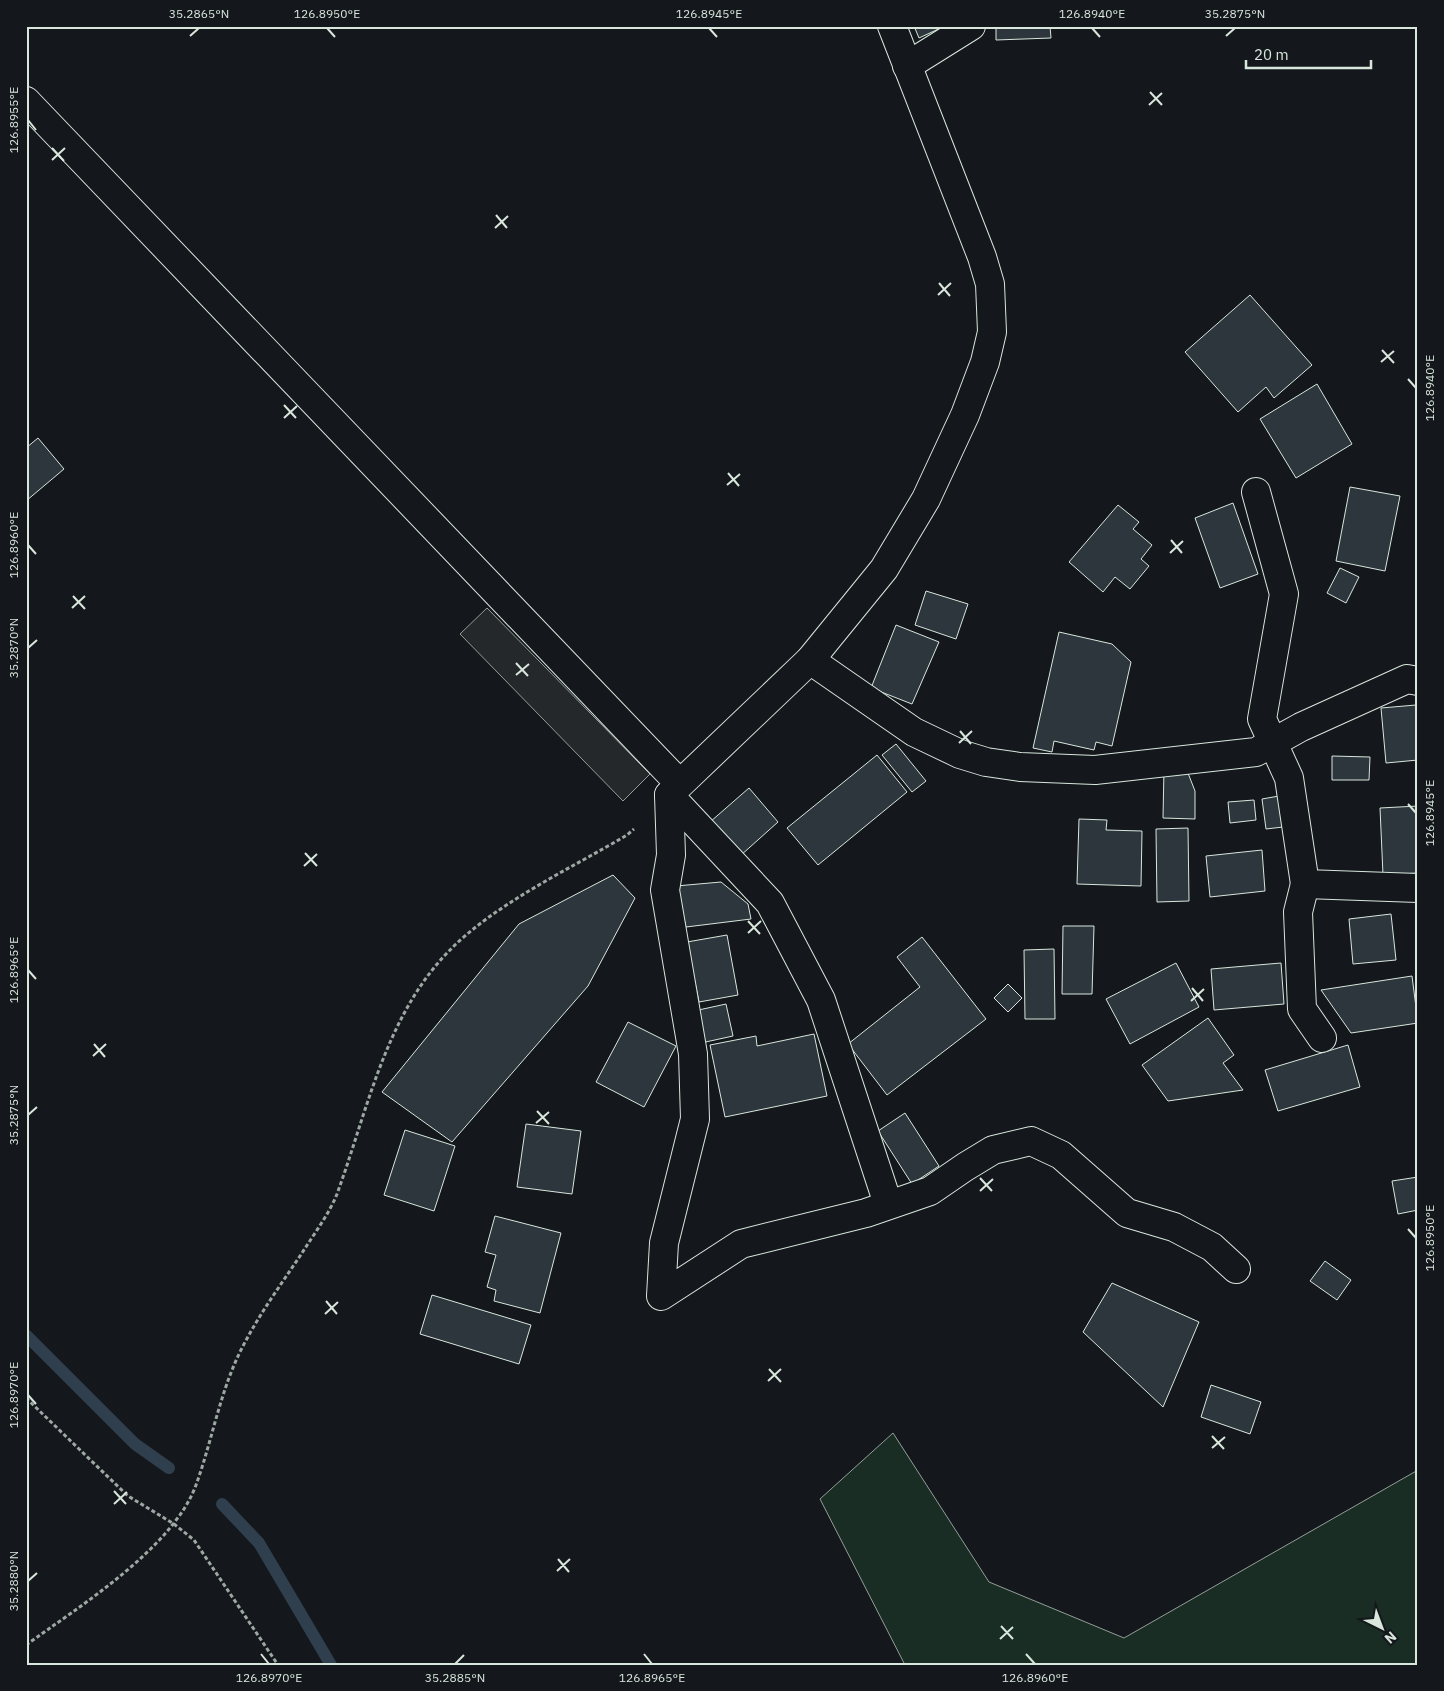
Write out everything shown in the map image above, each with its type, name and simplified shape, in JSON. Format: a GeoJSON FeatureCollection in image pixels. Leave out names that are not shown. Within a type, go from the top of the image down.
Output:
{"type":"FeatureCollection","features":[{"type":"Feature","properties":{"kind":"street"},"geometry":{"type":"LineString","coordinates":[[26,101],[680,784],[810,660],[884,570],[926,499],[965,415],[985,362],[992,332],[990,284],[982,258],[892,26]]}},
{"type":"Feature","properties":{"kind":"street"},"geometry":{"type":"LineString","coordinates":[[908,66],[971,26]]}},
{"type":"Feature","properties":{"kind":"street"},"geometry":{"type":"LineString","coordinates":[[1256,492],[1284,594],[1262,719],[1271,744],[1290,778],[1305,884],[1298,912],[1302,1009],[1322,1038]]}},
{"type":"Feature","properties":{"kind":"street"},"geometry":{"type":"LineString","coordinates":[[810,660],[914,732],[960,754],[986,762],[1020,767],[1095,770],[1256,752],[1301,727],[1407,679],[1418,681]]}},
{"type":"Feature","properties":{"kind":"street"},"geometry":{"type":"LineString","coordinates":[[669,795],[770,903],[821,1000],[888,1204]]}},
{"type":"Feature","properties":{"kind":"street"},"geometry":{"type":"LineString","coordinates":[[669,795],[671,854],[665,890],[693,1054],[695,1119],[664,1244],[661,1296],[741,1244],[866,1213],[930,1191],[965,1166],[993,1150],[1031,1142],[1061,1155],[1127,1214],[1174,1227],[1212,1247],[1236,1269]]}},
{"type":"Feature","properties":{"kind":"street"},"geometry":{"type":"LineString","coordinates":[[1305,884],[1418,888]]}},
{"type":"Feature","properties":{"kind":"path"},"geometry":{"type":"LineString","coordinates":[[26,1645],[150,1551],[174,1524],[196,1487],[221,1396],[242,1349],[336,1197],[400,1020],[426,979],[447,953],[482,920],[628,835],[669,795]]}},
{"type":"Feature","properties":{"kind":"path"},"geometry":{"type":"LineString","coordinates":[[26,1398],[128,1496],[174,1524],[194,1540],[278,1665]]}},
{"type":"Feature","properties":{"kind":"green space"},"geometry":{"type":"Polygon","coordinates":[[[893,1433],[989,1582],[1124,1638],[1418,1470],[1418,1665],[905,1665],[820,1499],[893,1433]]]}},
{"type":"Feature","properties":{"kind":"shaded area"},"geometry":{"type":"Polygon","coordinates":[[[487,608],[650,774],[623,801],[460,634],[487,608]]]}},
{"type":"Feature","properties":{"kind":"building"},"geometry":{"type":"Polygon","coordinates":[[[914,26],[945,26],[919,38],[914,26]]]}},
{"type":"Feature","properties":{"kind":"building"},"geometry":{"type":"Polygon","coordinates":[[[996,26],[1050,26],[1051,38],[996,40],[996,26]]]}},
{"type":"Feature","properties":{"kind":"building"},"geometry":{"type":"Polygon","coordinates":[[[1250,295],[1312,365],[1274,398],[1266,387],[1238,412],[1185,352],[1250,295]]]}},
{"type":"Feature","properties":{"kind":"building"},"geometry":{"type":"Polygon","coordinates":[[[1317,384],[1352,444],[1296,478],[1260,419],[1317,384]]]}},
{"type":"Feature","properties":{"kind":"building"},"geometry":{"type":"Polygon","coordinates":[[[38,438],[64,469],[26,501],[26,448],[38,438]]]}},
{"type":"Feature","properties":{"kind":"building"},"geometry":{"type":"Polygon","coordinates":[[[1350,487],[1400,496],[1385,571],[1336,561],[1350,487]]]}},
{"type":"Feature","properties":{"kind":"building"},"geometry":{"type":"Polygon","coordinates":[[[1233,503],[1258,574],[1220,588],[1195,518],[1233,503]]]}},
{"type":"Feature","properties":{"kind":"building"},"geometry":{"type":"Polygon","coordinates":[[[1118,505],[1139,522],[1133,529],[1152,545],[1141,559],[1149,566],[1130,589],[1115,577],[1103,592],[1069,562],[1118,505]]]}},
{"type":"Feature","properties":{"kind":"building"},"geometry":{"type":"Polygon","coordinates":[[[1340,568],[1359,577],[1346,603],[1327,593],[1340,568]]]}},
{"type":"Feature","properties":{"kind":"building"},"geometry":{"type":"Polygon","coordinates":[[[926,591],[968,604],[956,639],[915,625],[926,591]]]}},
{"type":"Feature","properties":{"kind":"building"},"geometry":{"type":"Polygon","coordinates":[[[896,625],[939,642],[912,704],[871,688],[896,625]]]}},
{"type":"Feature","properties":{"kind":"building"},"geometry":{"type":"Polygon","coordinates":[[[1059,632],[1112,644],[1131,662],[1112,746],[1096,742],[1094,750],[1054,741],[1052,752],[1033,748],[1059,632]]]}},
{"type":"Feature","properties":{"kind":"building"},"geometry":{"type":"Polygon","coordinates":[[[1416,705],[1418,760],[1386,763],[1381,708],[1416,705]]]}},
{"type":"Feature","properties":{"kind":"building"},"geometry":{"type":"Polygon","coordinates":[[[896,744],[926,781],[912,792],[882,755],[896,744]]]}},
{"type":"Feature","properties":{"kind":"building"},"geometry":{"type":"Polygon","coordinates":[[[877,755],[907,792],[818,865],[787,828],[877,755]]]}},
{"type":"Feature","properties":{"kind":"building"},"geometry":{"type":"Polygon","coordinates":[[[1332,756],[1370,757],[1369,780],[1332,780],[1332,756]]]}},
{"type":"Feature","properties":{"kind":"building"},"geometry":{"type":"Polygon","coordinates":[[[1164,768],[1186,768],[1195,791],[1195,819],[1163,818],[1164,768]]]}},
{"type":"Feature","properties":{"kind":"building"},"geometry":{"type":"Polygon","coordinates":[[[749,788],[778,822],[740,856],[710,822],[749,788]]]}},
{"type":"Feature","properties":{"kind":"building"},"geometry":{"type":"Polygon","coordinates":[[[1279,796],[1283,827],[1266,829],[1262,799],[1279,796]]]}},
{"type":"Feature","properties":{"kind":"building"},"geometry":{"type":"Polygon","coordinates":[[[1254,800],[1256,820],[1230,823],[1228,802],[1254,800]]]}},
{"type":"Feature","properties":{"kind":"building"},"geometry":{"type":"Polygon","coordinates":[[[1418,806],[1418,873],[1383,875],[1380,808],[1418,806]]]}},
{"type":"Feature","properties":{"kind":"building"},"geometry":{"type":"Polygon","coordinates":[[[1079,819],[1107,820],[1106,830],[1142,831],[1141,886],[1077,884],[1079,819]]]}},
{"type":"Feature","properties":{"kind":"building"},"geometry":{"type":"Polygon","coordinates":[[[1188,828],[1189,901],[1157,902],[1156,829],[1188,828]]]}},
{"type":"Feature","properties":{"kind":"building"},"geometry":{"type":"Polygon","coordinates":[[[1262,850],[1265,891],[1210,897],[1206,856],[1262,850]]]}},
{"type":"Feature","properties":{"kind":"building"},"geometry":{"type":"Polygon","coordinates":[[[613,875],[635,898],[588,986],[452,1142],[382,1092],[519,924],[613,875]]]}},
{"type":"Feature","properties":{"kind":"building"},"geometry":{"type":"Polygon","coordinates":[[[721,882],[748,904],[751,919],[686,927],[676,886],[721,882]]]}},
{"type":"Feature","properties":{"kind":"building"},"geometry":{"type":"Polygon","coordinates":[[[1391,914],[1396,960],[1353,964],[1349,919],[1391,914]]]}},
{"type":"Feature","properties":{"kind":"building"},"geometry":{"type":"Polygon","coordinates":[[[1063,926],[1094,926],[1092,994],[1062,994],[1063,926]]]}},
{"type":"Feature","properties":{"kind":"building"},"geometry":{"type":"Polygon","coordinates":[[[727,935],[738,995],[699,1002],[687,942],[727,935]]]}},
{"type":"Feature","properties":{"kind":"building"},"geometry":{"type":"Polygon","coordinates":[[[922,937],[986,1019],[887,1095],[848,1044],[920,987],[897,957],[922,937]]]}},
{"type":"Feature","properties":{"kind":"building"},"geometry":{"type":"Polygon","coordinates":[[[1054,949],[1055,1019],[1025,1019],[1024,950],[1054,949]]]}},
{"type":"Feature","properties":{"kind":"building"},"geometry":{"type":"Polygon","coordinates":[[[1176,963],[1199,1007],[1130,1044],[1106,999],[1176,963]]]}},
{"type":"Feature","properties":{"kind":"building"},"geometry":{"type":"Polygon","coordinates":[[[1281,963],[1284,1004],[1214,1010],[1211,969],[1281,963]]]}},
{"type":"Feature","properties":{"kind":"building"},"geometry":{"type":"Polygon","coordinates":[[[1412,976],[1418,1023],[1351,1033],[1321,990],[1412,976]]]}},
{"type":"Feature","properties":{"kind":"building"},"geometry":{"type":"Polygon","coordinates":[[[1008,984],[1022,998],[1008,1012],[994,998],[1008,984]]]}},
{"type":"Feature","properties":{"kind":"building"},"geometry":{"type":"Polygon","coordinates":[[[726,1004],[733,1036],[701,1043],[694,1011],[726,1004]]]}},
{"type":"Feature","properties":{"kind":"building"},"geometry":{"type":"Polygon","coordinates":[[[1208,1018],[1234,1055],[1223,1063],[1243,1090],[1168,1101],[1142,1065],[1208,1018]]]}},
{"type":"Feature","properties":{"kind":"building"},"geometry":{"type":"Polygon","coordinates":[[[628,1022],[676,1046],[644,1107],[596,1082],[628,1022]]]}},
{"type":"Feature","properties":{"kind":"building"},"geometry":{"type":"Polygon","coordinates":[[[814,1034],[827,1096],[725,1117],[710,1045],[756,1036],[757,1046],[814,1034]]]}},
{"type":"Feature","properties":{"kind":"building"},"geometry":{"type":"Polygon","coordinates":[[[1348,1045],[1360,1087],[1278,1111],[1265,1070],[1348,1045]]]}},
{"type":"Feature","properties":{"kind":"building"},"geometry":{"type":"Polygon","coordinates":[[[905,1113],[939,1166],[912,1184],[878,1131],[905,1113]]]}},
{"type":"Feature","properties":{"kind":"building"},"geometry":{"type":"Polygon","coordinates":[[[526,1124],[581,1131],[572,1194],[517,1187],[526,1124]]]}},
{"type":"Feature","properties":{"kind":"building"},"geometry":{"type":"Polygon","coordinates":[[[405,1130],[455,1146],[434,1211],[384,1195],[405,1130]]]}},
{"type":"Feature","properties":{"kind":"building"},"geometry":{"type":"Polygon","coordinates":[[[1418,1177],[1418,1210],[1398,1214],[1392,1181],[1418,1177]]]}},
{"type":"Feature","properties":{"kind":"building"},"geometry":{"type":"Polygon","coordinates":[[[495,1216],[561,1233],[540,1313],[494,1301],[496,1290],[487,1287],[496,1255],[485,1252],[495,1216]]]}},
{"type":"Feature","properties":{"kind":"building"},"geometry":{"type":"Polygon","coordinates":[[[1325,1261],[1351,1280],[1337,1300],[1310,1281],[1325,1261]]]}},
{"type":"Feature","properties":{"kind":"building"},"geometry":{"type":"Polygon","coordinates":[[[1112,1283],[1199,1322],[1163,1407],[1083,1332],[1112,1283]]]}},
{"type":"Feature","properties":{"kind":"building"},"geometry":{"type":"Polygon","coordinates":[[[432,1295],[531,1325],[519,1364],[420,1334],[432,1295]]]}},
{"type":"Feature","properties":{"kind":"building"},"geometry":{"type":"Polygon","coordinates":[[[1211,1385],[1261,1402],[1250,1434],[1201,1417],[1211,1385]]]}},
{"type":"Feature","properties":{"kind":"waterway"},"geometry":{"type":"LineString","coordinates":[[26,1335],[135,1444],[169,1468]]}},
{"type":"Feature","properties":{"kind":"waterway"},"geometry":{"type":"LineString","coordinates":[[222,1504],[259,1543],[331,1665]]}}]}
